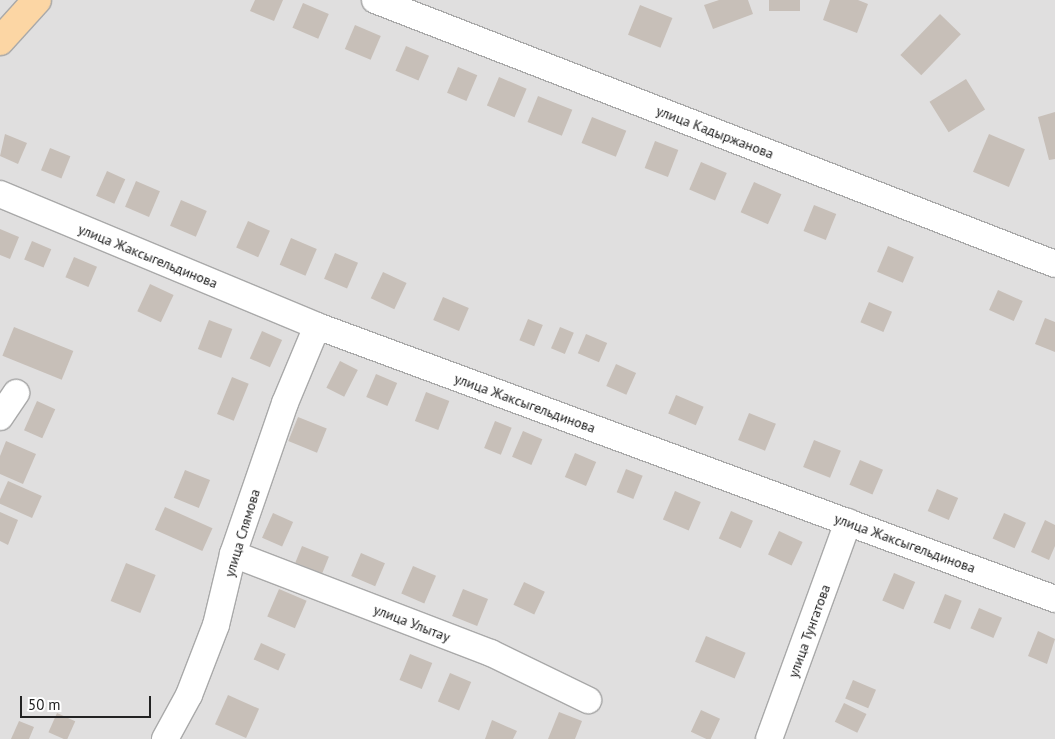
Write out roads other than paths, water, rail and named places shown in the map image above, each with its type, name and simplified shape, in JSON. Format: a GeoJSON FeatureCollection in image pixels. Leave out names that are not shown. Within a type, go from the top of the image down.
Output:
{"type":"FeatureCollection","features":[{"type":"Feature","properties":{"kind":"main road"},"geometry":{"type":"LineString","coordinates":[[0,40],[38,0]]}},
{"type":"Feature","properties":{"kind":"street","name":"улица Кадыржанова"},"geometry":{"type":"LineString","coordinates":[[375,0],[1055,264]]}},
{"type":"Feature","properties":{"kind":"street","name":"улица Жаксыгельдинова"},"geometry":{"type":"LineString","coordinates":[[0,194],[317,326],[1055,599]]}},
{"type":"Feature","properties":{"kind":"street","name":"улица Слямова"},"geometry":{"type":"LineString","coordinates":[[165,739],[189,695],[216,626],[233,554],[285,403],[317,326]]}},
{"type":"Feature","properties":{"kind":"street"},"geometry":{"type":"LineString","coordinates":[[0,417],[16,393]]}},
{"type":"Feature","properties":{"kind":"street","name":"улица Тунгатова"},"geometry":{"type":"LineString","coordinates":[[770,739],[848,522]]}},
{"type":"Feature","properties":{"kind":"street","name":"улица Улытау"},"geometry":{"type":"LineString","coordinates":[[233,554],[492,653],[588,700]]}}]}
